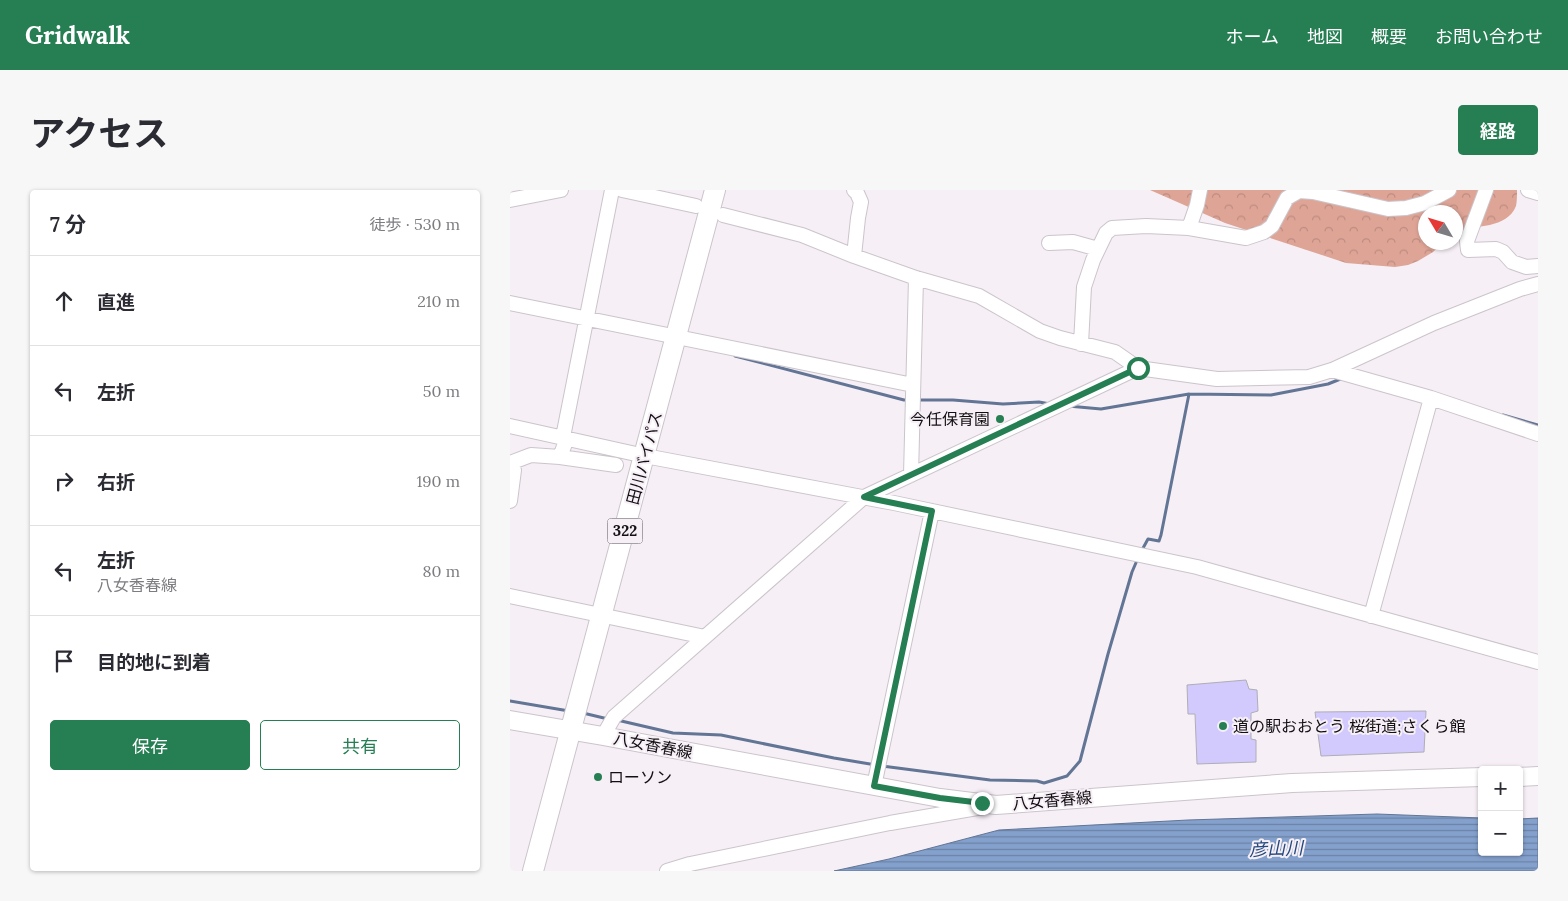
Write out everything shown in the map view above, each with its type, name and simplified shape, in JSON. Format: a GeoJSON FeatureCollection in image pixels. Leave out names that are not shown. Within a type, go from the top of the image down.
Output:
{"type":"FeatureCollection","features":[{"type":"Feature","properties":{"kind":"highway","name":"田川バイパス"},"geometry":{"type":"LineString","coordinates":[[533,871],[715,190]]}},
{"type":"Feature","properties":{"kind":"main road","name":"八女香春線"},"geometry":{"type":"LineString","coordinates":[[510,720],[940,798],[996,805],[1292,782],[1478,777]]}},
{"type":"Feature","properties":{"kind":"main road"},"geometry":{"type":"LineString","coordinates":[[1523,776],[1538,776]]}},
{"type":"Feature","properties":{"kind":"street"},"geometry":{"type":"LineString","coordinates":[[510,200],[561,190]]}},
{"type":"Feature","properties":{"kind":"street"},"geometry":{"type":"LineString","coordinates":[[560,457],[612,190]]}},
{"type":"Feature","properties":{"kind":"street"},"geometry":{"type":"LineString","coordinates":[[622,190],[696,206]]}},
{"type":"Feature","properties":{"kind":"street"},"geometry":{"type":"LineString","coordinates":[[854,190],[862,202],[858,218],[854,256]]}},
{"type":"Feature","properties":{"kind":"street"},"geometry":{"type":"LineString","coordinates":[[1189,228],[1200,190]]}},
{"type":"Feature","properties":{"kind":"street"},"geometry":{"type":"LineString","coordinates":[[1081,344],[1084,288],[1098,249],[1106,233],[1112,228],[1146,226],[1189,228],[1246,238],[1264,232],[1272,226],[1287,198],[1298,191],[1313,192],[1388,209],[1406,208],[1425,203],[1449,190]]}},
{"type":"Feature","properties":{"kind":"street"},"geometry":{"type":"LineString","coordinates":[[1486,190],[1467,241],[1468,250],[1496,249],[1503,252],[1512,262],[1526,267],[1538,266]]}},
{"type":"Feature","properties":{"kind":"street"},"geometry":{"type":"LineString","coordinates":[[1528,190],[1538,193]]}},
{"type":"Feature","properties":{"kind":"street"},"geometry":{"type":"LineString","coordinates":[[723,214],[802,235],[916,278],[979,296],[1040,331],[1115,352],[1138,368],[1217,379],[1309,377],[1332,370],[1434,323],[1520,289],[1538,284]]}},
{"type":"Feature","properties":{"kind":"street"},"geometry":{"type":"LineString","coordinates":[[1049,243],[1073,242],[1098,249]]}},
{"type":"Feature","properties":{"kind":"street"},"geometry":{"type":"LineString","coordinates":[[911,475],[916,278]]}},
{"type":"Feature","properties":{"kind":"street"},"geometry":{"type":"LineString","coordinates":[[510,303],[913,385]]}},
{"type":"Feature","properties":{"kind":"street"},"geometry":{"type":"LineString","coordinates":[[603,736],[614,717],[864,497],[1138,368]]}},
{"type":"Feature","properties":{"kind":"street"},"geometry":{"type":"LineString","coordinates":[[1332,370],[1431,398],[1538,434]]}},
{"type":"Feature","properties":{"kind":"street"},"geometry":{"type":"LineString","coordinates":[[1371,616],[1431,398]]}},
{"type":"Feature","properties":{"kind":"street"},"geometry":{"type":"LineString","coordinates":[[510,426],[644,456],[864,497],[1197,568],[1538,662]]}},
{"type":"Feature","properties":{"kind":"street"},"geometry":{"type":"LineString","coordinates":[[510,501],[514,470],[510,464],[531,455],[616,465]]}},
{"type":"Feature","properties":{"kind":"street"},"geometry":{"type":"LineString","coordinates":[[874,786],[932,511]]}},
{"type":"Feature","properties":{"kind":"street"},"geometry":{"type":"LineString","coordinates":[[510,596],[705,637]]}},
{"type":"Feature","properties":{"kind":"street"},"geometry":{"type":"LineString","coordinates":[[667,871],[690,864],[890,823],[996,805]]}},
{"type":"Feature","properties":{"kind":"green space"},"geometry":{"type":"Polygon","coordinates":[[[1150,190],[1517,190],[1516,206],[1506,219],[1490,225],[1463,229],[1463,205],[1418,205],[1418,250],[1435,250],[1418,261],[1395,267],[1346,263],[1225,223],[1150,190]]]}},
{"type":"Feature","properties":{"kind":"water","name":"彦山川"},"geometry":{"type":"Polygon","coordinates":[[[1377,814],[1478,818],[1478,856],[1523,856],[1523,819],[1538,818],[1538,871],[834,871],[889,859],[999,830],[1188,820],[1377,814]]]}},
{"type":"Feature","properties":{"kind":"building","name":"道の駅おおとう 桜街道;さくら館"},"geometry":{"type":"Polygon","coordinates":[[[1246,680],[1249,689],[1257,690],[1258,711],[1251,713],[1251,739],[1256,740],[1256,762],[1197,764],[1195,714],[1188,714],[1187,685],[1246,680]]]}},
{"type":"Feature","properties":{"kind":"building"},"geometry":{"type":"Polygon","coordinates":[[[1426,711],[1424,752],[1321,756],[1315,712],[1426,711]]]}},
{"type":"Feature","properties":{"kind":"waterway"},"geometry":{"type":"LineString","coordinates":[[735,356],[910,400]]}},
{"type":"Feature","properties":{"kind":"waterway"},"geometry":{"type":"LineString","coordinates":[[1068,406],[1101,409],[1189,394],[1271,395],[1328,384],[1343,378]]}},
{"type":"Feature","properties":{"kind":"waterway"},"geometry":{"type":"LineString","coordinates":[[1142,550],[1148,539],[1159,541],[1161,535],[1189,394]]}},
{"type":"Feature","properties":{"kind":"waterway"},"geometry":{"type":"LineString","coordinates":[[916,400],[953,400],[1003,404],[1039,402],[1050,404]]}},
{"type":"Feature","properties":{"kind":"waterway"},"geometry":{"type":"LineString","coordinates":[[1503,415],[1538,425]]}},
{"type":"Feature","properties":{"kind":"waterway"},"geometry":{"type":"LineString","coordinates":[[882,766],[990,780],[1037,781],[1044,783],[1067,776],[1080,761],[1108,654],[1132,572],[1138,558]]}},
{"type":"Feature","properties":{"kind":"waterway"},"geometry":{"type":"LineString","coordinates":[[510,701],[569,711]]}},
{"type":"Feature","properties":{"kind":"waterway"},"geometry":{"type":"LineString","coordinates":[[583,713],[608,719]]}},
{"type":"Feature","properties":{"kind":"waterway"},"geometry":{"type":"LineString","coordinates":[[617,720],[673,733],[721,735],[876,765]]}},
{"type":"Feature","properties":{"kind":"place","name":"今任保育園"},"geometry":{"type":"Point","coordinates":[1000,419]}},
{"type":"Feature","properties":{"kind":"place","name":"道の駅おおとう 桜街道;さくら館"},"geometry":{"type":"Point","coordinates":[1223,726]}},
{"type":"Feature","properties":{"kind":"place","name":"ローソン"},"geometry":{"type":"Point","coordinates":[598,777]}},
{"type":"Feature","properties":{"kind":"route"},"geometry":{"type":"LineString","coordinates":[[982,803],[940,798],[874,786],[932,511],[864,497],[1138,368]]}}]}
